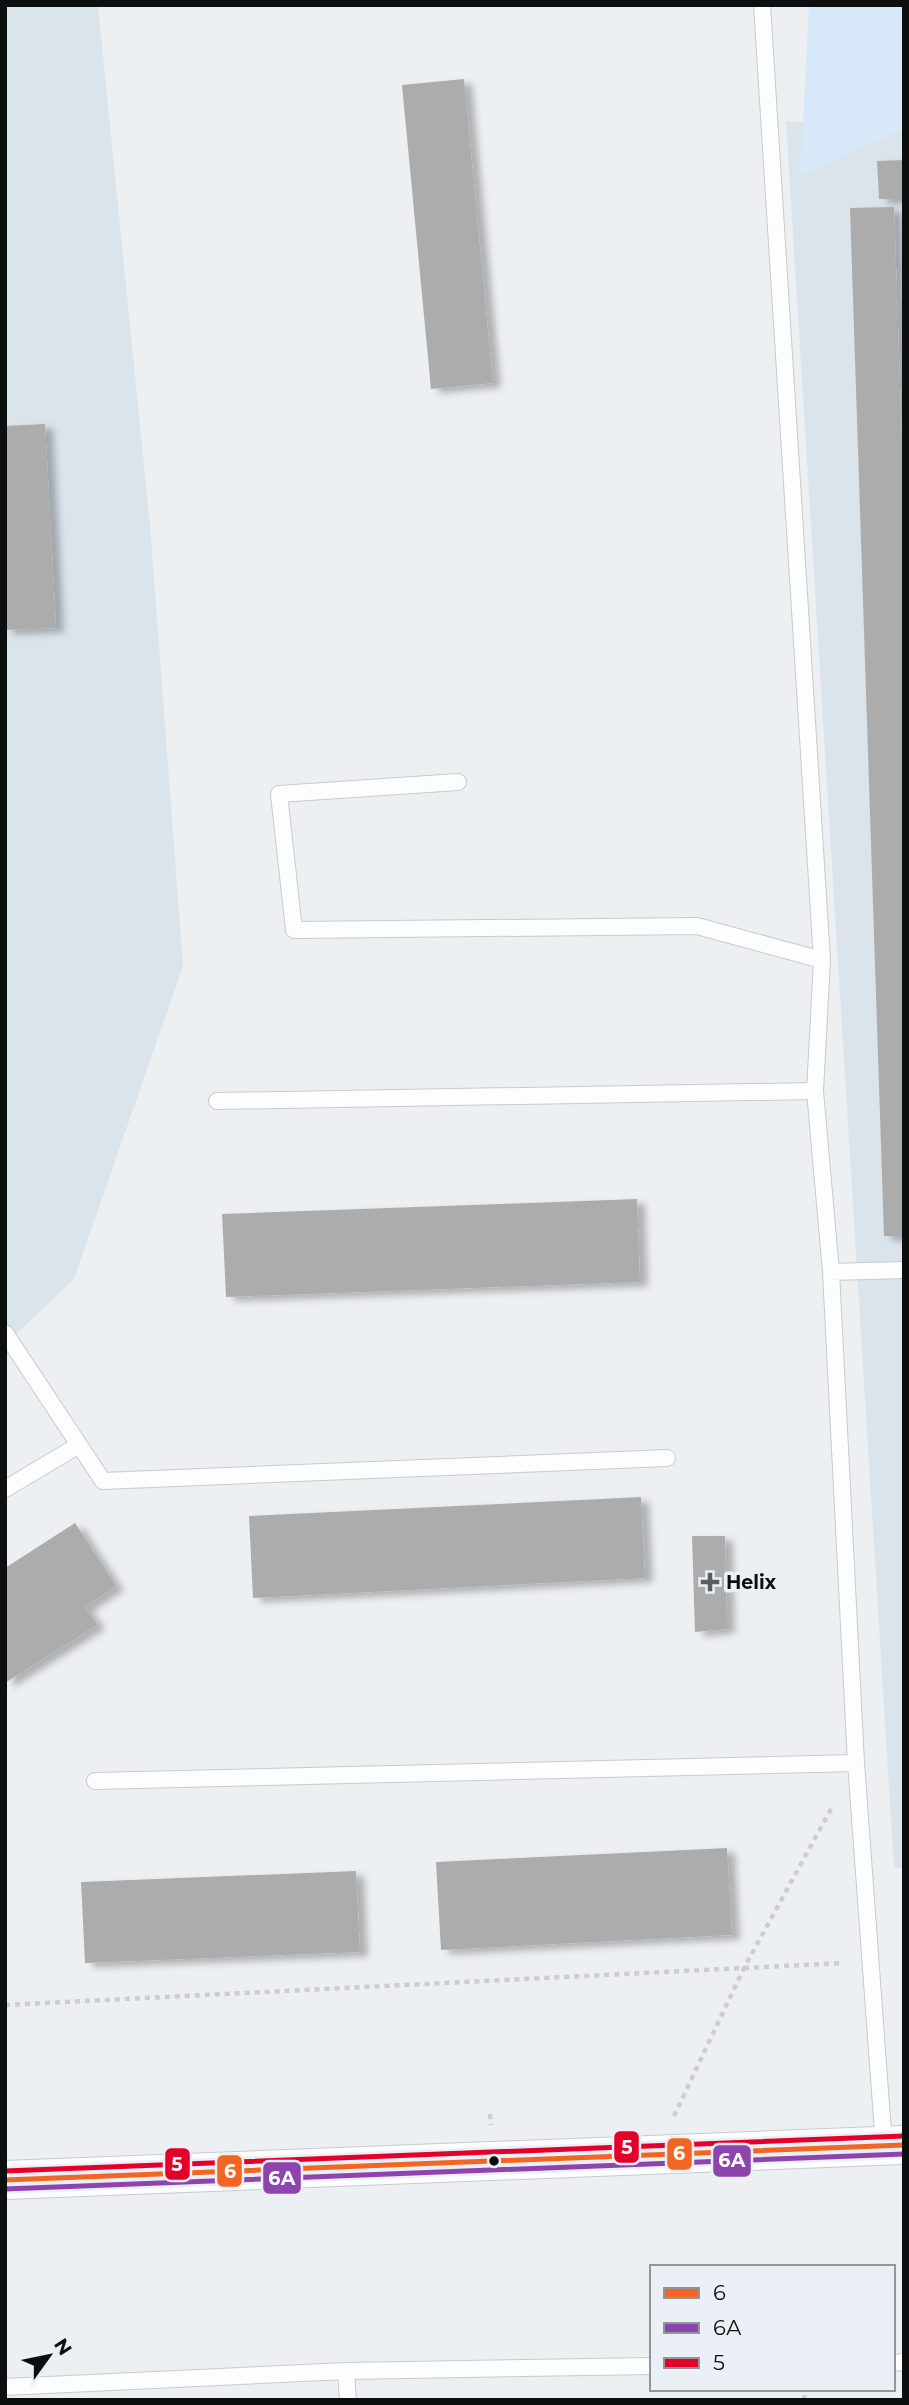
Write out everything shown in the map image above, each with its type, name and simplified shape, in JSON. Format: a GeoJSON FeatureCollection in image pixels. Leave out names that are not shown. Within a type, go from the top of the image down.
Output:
{"type":"FeatureCollection","features":[{"type":"Feature","properties":{"kind":"street"},"geometry":{"type":"LineString","coordinates":[[5,2180],[894,2146]]}},
{"type":"Feature","properties":{"kind":"lane"},"geometry":{"type":"LineString","coordinates":[[762,5],[822,960],[816,1091],[831,1272],[856,1763],[870,1961],[894,2146]]}},
{"type":"Feature","properties":{"kind":"lane"},"geometry":{"type":"LineString","coordinates":[[457,782],[279,794],[294,930],[697,926],[822,960]]}},
{"type":"Feature","properties":{"kind":"lane"},"geometry":{"type":"LineString","coordinates":[[217,1101],[816,1091]]}},
{"type":"Feature","properties":{"kind":"lane"},"geometry":{"type":"LineString","coordinates":[[831,1272],[904,1269]]}},
{"type":"Feature","properties":{"kind":"lane"},"geometry":{"type":"LineString","coordinates":[[5,1333],[103,1481],[667,1458]]}},
{"type":"Feature","properties":{"kind":"lane"},"geometry":{"type":"LineString","coordinates":[[5,1489],[79,1445]]}},
{"type":"Feature","properties":{"kind":"lane"},"geometry":{"type":"LineString","coordinates":[[95,1782],[856,1763]]}},
{"type":"Feature","properties":{"kind":"lane"},"geometry":{"type":"LineString","coordinates":[[5,2387],[346,2371],[650,2366]]}},
{"type":"Feature","properties":{"kind":"lane"},"geometry":{"type":"LineString","coordinates":[[346,2371],[348,2400]]}},
{"type":"Feature","properties":{"kind":"path"},"geometry":{"type":"LineString","coordinates":[[656,2155],[744,1968],[856,1763]]}},
{"type":"Feature","properties":{"kind":"path"},"geometry":{"type":"LineString","coordinates":[[5,2005],[870,1961]]}},
{"type":"Feature","properties":{"kind":"shaded area"},"geometry":{"type":"Polygon","coordinates":[[[5,5],[98,5],[150,525],[183,966],[74,1279],[5,1345],[5,5]]]}},
{"type":"Feature","properties":{"kind":"shaded area"},"geometry":{"type":"Polygon","coordinates":[[[809,5],[904,5],[904,129],[800,176],[809,5]]]}},
{"type":"Feature","properties":{"kind":"shaded area"},"geometry":{"type":"Polygon","coordinates":[[[786,121],[904,130],[904,1867],[894,1868],[786,121]]]}},
{"type":"Feature","properties":{"kind":"building"},"geometry":{"type":"Polygon","coordinates":[[[464,79],[493,383],[431,389],[402,85],[464,79]]]}},
{"type":"Feature","properties":{"kind":"building"},"geometry":{"type":"Polygon","coordinates":[[[904,160],[904,199],[879,199],[877,161],[904,160]]]}},
{"type":"Feature","properties":{"kind":"building"},"geometry":{"type":"Polygon","coordinates":[[[894,207],[904,507],[904,1236],[884,1236],[850,208],[894,207]]]}},
{"type":"Feature","properties":{"kind":"building"},"geometry":{"type":"Polygon","coordinates":[[[45,424],[56,628],[5,630],[5,426],[45,424]]]}},
{"type":"Feature","properties":{"kind":"building"},"geometry":{"type":"Polygon","coordinates":[[[637,1199],[640,1282],[226,1297],[222,1214],[637,1199]]]}},
{"type":"Feature","properties":{"kind":"building"},"geometry":{"type":"Polygon","coordinates":[[[641,1497],[645,1578],[253,1598],[249,1516],[641,1497]]]}},
{"type":"Feature","properties":{"kind":"building"},"geometry":{"type":"Polygon","coordinates":[[[75,1523],[116,1586],[85,1607],[97,1625],[5,1683],[5,1568],[75,1523]]]}},
{"type":"Feature","properties":{"kind":"building","name":"Helix"},"geometry":{"type":"Polygon","coordinates":[[[692,1536],[725,1536],[727,1629],[695,1632],[692,1536]]]}},
{"type":"Feature","properties":{"kind":"building"},"geometry":{"type":"Polygon","coordinates":[[[727,1848],[732,1935],[441,1950],[436,1862],[727,1848]]]}},
{"type":"Feature","properties":{"kind":"building"},"geometry":{"type":"Polygon","coordinates":[[[356,1871],[360,1952],[85,1963],[81,1882],[356,1871]]]}},
{"type":"Feature","properties":{"kind":"transit line","name":"5"},"geometry":{"type":"LineString","coordinates":[[5,2171],[904,2136]]}},
{"type":"Feature","properties":{"kind":"transit line","name":"6"},"geometry":{"type":"LineString","coordinates":[[5,2180],[904,2145]]}},
{"type":"Feature","properties":{"kind":"transit line","name":"6А"},"geometry":{"type":"LineString","coordinates":[[5,2189],[904,2154]]}},
{"type":"Feature","properties":{"kind":"place","name":"Helix"},"geometry":{"type":"Point","coordinates":[710,1582]}}]}
